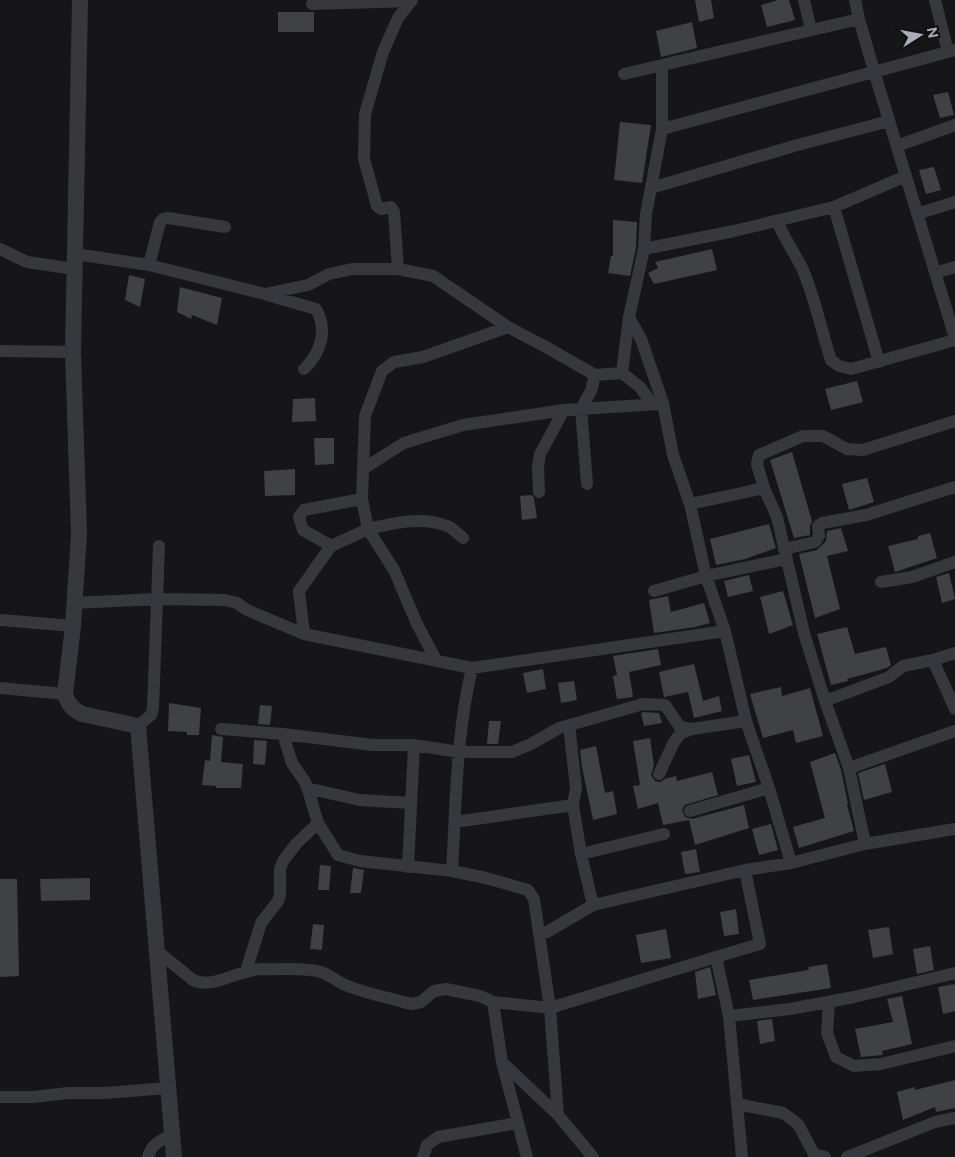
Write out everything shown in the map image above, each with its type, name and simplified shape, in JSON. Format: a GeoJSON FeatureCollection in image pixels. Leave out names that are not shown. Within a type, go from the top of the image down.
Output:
{"type":"FeatureCollection","features":[{"type":"Feature","properties":{"kind":"street"},"geometry":{"type":"LineString","coordinates":[[80,0],[72,352],[79,534],[73,626],[65,694],[74,710],[82,714],[138,726]]}},
{"type":"Feature","properties":{"kind":"street"},"geometry":{"type":"LineString","coordinates":[[312,4],[412,0]]}},
{"type":"Feature","properties":{"kind":"street"},"geometry":{"type":"LineString","coordinates":[[398,269],[394,212],[391,207],[381,209],[378,206],[364,159],[365,114],[384,52],[398,18],[412,0]]}},
{"type":"Feature","properties":{"kind":"street"},"geometry":{"type":"LineString","coordinates":[[804,0],[811,30]]}},
{"type":"Feature","properties":{"kind":"street"},"geometry":{"type":"LineString","coordinates":[[777,221],[811,292],[831,360],[839,366],[851,369],[955,339],[896,146],[855,0]]}},
{"type":"Feature","properties":{"kind":"street"},"geometry":{"type":"LineString","coordinates":[[662,129],[769,99],[784,98],[874,71],[952,51],[935,0]]}},
{"type":"Feature","properties":{"kind":"street"},"geometry":{"type":"LineString","coordinates":[[624,74],[859,19]]}},
{"type":"Feature","properties":{"kind":"street"},"geometry":{"type":"LineString","coordinates":[[622,373],[629,317],[644,248],[646,214],[662,129],[662,65]]}},
{"type":"Feature","properties":{"kind":"street"},"geometry":{"type":"LineString","coordinates":[[651,188],[794,146],[889,121]]}},
{"type":"Feature","properties":{"kind":"street"},"geometry":{"type":"LineString","coordinates":[[896,146],[955,126]]}},
{"type":"Feature","properties":{"kind":"street"},"geometry":{"type":"LineString","coordinates":[[644,248],[777,221],[834,207],[906,176]]}},
{"type":"Feature","properties":{"kind":"street"},"geometry":{"type":"LineString","coordinates":[[917,214],[955,202]]}},
{"type":"Feature","properties":{"kind":"street"},"geometry":{"type":"LineString","coordinates":[[834,207],[879,362]]}},
{"type":"Feature","properties":{"kind":"street"},"geometry":{"type":"LineString","coordinates":[[149,265],[160,222],[163,219],[168,218],[225,227]]}},
{"type":"Feature","properties":{"kind":"street"},"geometry":{"type":"LineString","coordinates":[[0,249],[27,262],[74,261],[149,265],[265,294],[316,309],[320,317],[322,331],[318,352],[304,369]]}},
{"type":"Feature","properties":{"kind":"street"},"geometry":{"type":"LineString","coordinates":[[935,273],[955,266]]}},
{"type":"Feature","properties":{"kind":"street"},"geometry":{"type":"LineString","coordinates":[[265,294],[308,285],[329,274],[352,269],[398,269],[433,276],[508,327],[546,346],[595,375],[622,373],[658,404]]}},
{"type":"Feature","properties":{"kind":"street"},"geometry":{"type":"LineString","coordinates":[[629,317],[641,339],[673,455],[690,504],[706,576],[725,631],[746,721],[769,788],[791,863]]}},
{"type":"Feature","properties":{"kind":"street"},"geometry":{"type":"LineString","coordinates":[[436,660],[417,624],[394,570],[368,529],[362,499],[365,416],[382,371],[394,362],[423,356],[508,327]]}},
{"type":"Feature","properties":{"kind":"street"},"geometry":{"type":"LineString","coordinates":[[0,351],[72,352]]}},
{"type":"Feature","properties":{"kind":"street"},"geometry":{"type":"LineString","coordinates":[[587,484],[581,409],[591,391],[595,375]]}},
{"type":"Feature","properties":{"kind":"street"},"geometry":{"type":"LineString","coordinates":[[363,469],[404,443],[463,425],[564,410],[658,404]]}},
{"type":"Feature","properties":{"kind":"street"},"geometry":{"type":"LineString","coordinates":[[539,492],[538,467],[540,454],[564,410]]}},
{"type":"Feature","properties":{"kind":"street"},"geometry":{"type":"LineString","coordinates":[[865,844],[849,768],[825,701],[804,633],[777,517],[764,488],[757,464],[759,455],[803,436],[823,436],[847,448],[862,450],[955,420]]}},
{"type":"Feature","properties":{"kind":"street"},"geometry":{"type":"LineString","coordinates":[[690,504],[764,488]]}},
{"type":"Feature","properties":{"kind":"street"},"geometry":{"type":"LineString","coordinates":[[654,591],[785,554],[815,542],[819,536],[818,526],[822,524],[866,515],[955,488]]}},
{"type":"Feature","properties":{"kind":"street"},"geometry":{"type":"LineString","coordinates":[[331,546],[303,530],[299,517],[304,510],[362,499]]}},
{"type":"Feature","properties":{"kind":"street"},"geometry":{"type":"LineString","coordinates":[[304,634],[300,591],[331,546],[368,529],[404,521],[427,522],[449,526],[462,538]]}},
{"type":"Feature","properties":{"kind":"street"},"geometry":{"type":"LineString","coordinates":[[138,726],[151,715],[153,708],[159,546]]}},
{"type":"Feature","properties":{"kind":"street"},"geometry":{"type":"LineString","coordinates":[[881,582],[912,576],[955,562]]}},
{"type":"Feature","properties":{"kind":"street"},"geometry":{"type":"LineString","coordinates":[[74,603],[157,599],[225,600],[237,603],[247,610],[304,634],[472,668],[725,631]]}},
{"type":"Feature","properties":{"kind":"street"},"geometry":{"type":"LineString","coordinates":[[0,620],[73,626]]}},
{"type":"Feature","properties":{"kind":"street"},"geometry":{"type":"LineString","coordinates":[[825,701],[889,677],[903,666],[955,653]]}},
{"type":"Feature","properties":{"kind":"street"},"geometry":{"type":"LineString","coordinates":[[933,660],[955,709]]}},
{"type":"Feature","properties":{"kind":"street"},"geometry":{"type":"LineString","coordinates":[[452,872],[459,752],[467,687],[472,668]]}},
{"type":"Feature","properties":{"kind":"street"},"geometry":{"type":"LineString","coordinates":[[0,688],[65,694]]}},
{"type":"Feature","properties":{"kind":"street"},"geometry":{"type":"LineString","coordinates":[[221,729],[367,744],[414,745],[459,752],[512,752],[531,744],[550,732],[569,725],[643,704],[665,705],[680,727],[692,729]]}},
{"type":"Feature","properties":{"kind":"street"},"geometry":{"type":"LineString","coordinates":[[659,774],[674,742],[681,733],[692,729],[746,721]]}},
{"type":"Feature","properties":{"kind":"street"},"geometry":{"type":"LineString","coordinates":[[569,725],[576,788],[573,805],[581,854],[593,906]]}},
{"type":"Feature","properties":{"kind":"street"},"geometry":{"type":"LineString","coordinates":[[138,726],[174,1157]]}},
{"type":"Feature","properties":{"kind":"street"},"geometry":{"type":"LineString","coordinates":[[849,768],[955,732]]}},
{"type":"Feature","properties":{"kind":"street"},"geometry":{"type":"LineString","coordinates":[[283,734],[292,763],[307,788],[318,823],[338,855],[360,861],[486,878],[528,890],[534,899],[550,1008],[558,1115]]}},
{"type":"Feature","properties":{"kind":"street"},"geometry":{"type":"LineString","coordinates":[[408,867],[414,745]]}},
{"type":"Feature","properties":{"kind":"street"},"geometry":{"type":"LineString","coordinates":[[307,788],[359,800],[411,803]]}},
{"type":"Feature","properties":{"kind":"street"},"geometry":{"type":"LineString","coordinates":[[690,810],[769,788]]}},
{"type":"Feature","properties":{"kind":"street"},"geometry":{"type":"LineString","coordinates":[[455,822],[573,805]]}},
{"type":"Feature","properties":{"kind":"street"},"geometry":{"type":"LineString","coordinates":[[246,970],[261,923],[278,901],[280,895],[280,869],[283,861],[296,844],[318,823]]}},
{"type":"Feature","properties":{"kind":"street"},"geometry":{"type":"LineString","coordinates":[[540,934],[547,932],[593,906],[744,870],[791,863],[865,844],[955,828]]}},
{"type":"Feature","properties":{"kind":"street"},"geometry":{"type":"LineString","coordinates":[[581,854],[664,834]]}},
{"type":"Feature","properties":{"kind":"street"},"geometry":{"type":"LineString","coordinates":[[157,952],[193,980],[206,984],[246,970],[321,972],[347,986],[411,1004],[421,1002],[434,991],[446,989],[480,996],[493,1002],[550,1008],[760,944],[744,870]]}},
{"type":"Feature","properties":{"kind":"street"},"geometry":{"type":"LineString","coordinates":[[716,957],[729,1016],[741,1157]]}},
{"type":"Feature","properties":{"kind":"street"},"geometry":{"type":"LineString","coordinates":[[729,1016],[829,1002],[955,973]]}},
{"type":"Feature","properties":{"kind":"street"},"geometry":{"type":"LineString","coordinates":[[493,1002],[502,1062],[527,1157]]}},
{"type":"Feature","properties":{"kind":"street"},"geometry":{"type":"LineString","coordinates":[[829,1002],[827,1033],[836,1057],[854,1066],[881,1064],[955,1046]]}},
{"type":"Feature","properties":{"kind":"street"},"geometry":{"type":"LineString","coordinates":[[502,1062],[558,1115],[593,1157]]}},
{"type":"Feature","properties":{"kind":"street"},"geometry":{"type":"LineString","coordinates":[[0,1097],[33,1097],[68,1093],[105,1093],[168,1088]]}},
{"type":"Feature","properties":{"kind":"street"},"geometry":{"type":"LineString","coordinates":[[737,1104],[783,1113],[798,1124],[814,1154],[824,1157]]}},
{"type":"Feature","properties":{"kind":"street"},"geometry":{"type":"LineString","coordinates":[[847,1157],[935,1122],[955,1118]]}},
{"type":"Feature","properties":{"kind":"street"},"geometry":{"type":"LineString","coordinates":[[423,1157],[427,1144],[438,1137],[518,1123]]}},
{"type":"Feature","properties":{"kind":"street"},"geometry":{"type":"LineString","coordinates":[[148,1157],[150,1150],[158,1142],[172,1135]]}},
{"type":"Feature","properties":{"kind":"building"},"geometry":{"type":"Polygon","coordinates":[[[695,0],[711,0],[714,18],[699,22],[695,0]]]}},
{"type":"Feature","properties":{"kind":"building"},"geometry":{"type":"Polygon","coordinates":[[[778,0],[789,0],[795,20],[767,27],[761,5],[778,0]]]}},
{"type":"Feature","properties":{"kind":"building"},"geometry":{"type":"Polygon","coordinates":[[[278,12],[314,12],[314,32],[278,32],[278,12]]]}},
{"type":"Feature","properties":{"kind":"building"},"geometry":{"type":"Polygon","coordinates":[[[692,22],[697,48],[661,57],[656,31],[692,22]]]}},
{"type":"Feature","properties":{"kind":"building"},"geometry":{"type":"Polygon","coordinates":[[[948,92],[954,115],[940,118],[933,95],[948,92]]]}},
{"type":"Feature","properties":{"kind":"building"},"geometry":{"type":"Polygon","coordinates":[[[620,122],[651,125],[642,183],[614,180],[620,122]]]}},
{"type":"Feature","properties":{"kind":"building"},"geometry":{"type":"Polygon","coordinates":[[[934,167],[941,190],[926,194],[919,170],[934,167]]]}},
{"type":"Feature","properties":{"kind":"building"},"geometry":{"type":"Polygon","coordinates":[[[613,220],[637,222],[636,248],[630,276],[608,273],[611,256],[613,256],[613,220]]]}},
{"type":"Feature","properties":{"kind":"building"},"geometry":{"type":"Polygon","coordinates":[[[712,249],[717,270],[654,284],[648,273],[658,268],[655,262],[712,249]]]}},
{"type":"Feature","properties":{"kind":"building"},"geometry":{"type":"Polygon","coordinates":[[[129,275],[145,279],[140,307],[125,300],[129,275]]]}},
{"type":"Feature","properties":{"kind":"building"},"geometry":{"type":"Polygon","coordinates":[[[180,287],[222,298],[217,325],[192,315],[191,319],[177,312],[180,287]]]}},
{"type":"Feature","properties":{"kind":"building"},"geometry":{"type":"Polygon","coordinates":[[[857,381],[863,402],[831,410],[825,389],[857,381]]]}},
{"type":"Feature","properties":{"kind":"building"},"geometry":{"type":"Polygon","coordinates":[[[315,398],[316,421],[292,422],[293,399],[315,398]]]}},
{"type":"Feature","properties":{"kind":"building"},"geometry":{"type":"Polygon","coordinates":[[[314,438],[334,438],[334,464],[315,465],[314,438]]]}},
{"type":"Feature","properties":{"kind":"building"},"geometry":{"type":"Polygon","coordinates":[[[792,452],[812,521],[810,535],[794,538],[770,460],[792,452]]]}},
{"type":"Feature","properties":{"kind":"building"},"geometry":{"type":"Polygon","coordinates":[[[295,469],[295,495],[265,496],[264,471],[295,469]]]}},
{"type":"Feature","properties":{"kind":"building"},"geometry":{"type":"Polygon","coordinates":[[[867,478],[874,502],[849,510],[842,484],[867,478]]]}},
{"type":"Feature","properties":{"kind":"building"},"geometry":{"type":"Polygon","coordinates":[[[532,495],[537,518],[522,520],[520,496],[532,495]]]}},
{"type":"Feature","properties":{"kind":"building"},"geometry":{"type":"Polygon","coordinates":[[[769,524],[776,548],[745,559],[716,565],[710,539],[769,524]]]}},
{"type":"Feature","properties":{"kind":"building"},"geometry":{"type":"Polygon","coordinates":[[[841,528],[848,551],[827,556],[840,609],[815,618],[799,554],[817,550],[826,541],[827,531],[841,528]]]}},
{"type":"Feature","properties":{"kind":"building"},"geometry":{"type":"Polygon","coordinates":[[[930,533],[937,558],[895,572],[888,546],[918,539],[918,536],[930,533]]]}},
{"type":"Feature","properties":{"kind":"building"},"geometry":{"type":"Polygon","coordinates":[[[949,573],[955,599],[942,603],[936,577],[949,573]]]}},
{"type":"Feature","properties":{"kind":"building"},"geometry":{"type":"Polygon","coordinates":[[[749,575],[753,591],[728,597],[724,581],[749,575]]]}},
{"type":"Feature","properties":{"kind":"building"},"geometry":{"type":"Polygon","coordinates":[[[783,591],[793,625],[769,634],[760,597],[783,591]]]}},
{"type":"Feature","properties":{"kind":"building"},"geometry":{"type":"Polygon","coordinates":[[[668,596],[671,612],[704,603],[710,623],[654,633],[649,600],[668,596]]]}},
{"type":"Feature","properties":{"kind":"building"},"geometry":{"type":"Polygon","coordinates":[[[847,627],[855,654],[886,647],[891,665],[887,668],[847,679],[848,681],[831,685],[817,634],[847,627]]]}},
{"type":"Feature","properties":{"kind":"building"},"geometry":{"type":"Polygon","coordinates":[[[658,649],[661,665],[629,672],[633,697],[617,699],[613,676],[617,675],[613,656],[658,649]]]}},
{"type":"Feature","properties":{"kind":"building"},"geometry":{"type":"Polygon","coordinates":[[[694,664],[703,701],[719,696],[722,711],[694,718],[688,692],[664,697],[659,672],[694,664]]]}},
{"type":"Feature","properties":{"kind":"building"},"geometry":{"type":"Polygon","coordinates":[[[543,669],[546,689],[527,693],[523,673],[543,669]]]}},
{"type":"Feature","properties":{"kind":"building"},"geometry":{"type":"Polygon","coordinates":[[[574,681],[577,700],[561,703],[558,683],[574,681]]]}},
{"type":"Feature","properties":{"kind":"building"},"geometry":{"type":"Polygon","coordinates":[[[781,687],[782,696],[810,688],[823,736],[796,743],[793,730],[763,738],[750,694],[781,687]]]}},
{"type":"Feature","properties":{"kind":"building"},"geometry":{"type":"Polygon","coordinates":[[[169,703],[201,708],[199,735],[187,735],[187,732],[168,731],[169,703]]]}},
{"type":"Feature","properties":{"kind":"building"},"geometry":{"type":"Polygon","coordinates":[[[260,705],[272,706],[270,725],[258,724],[260,705]]]}},
{"type":"Feature","properties":{"kind":"building"},"geometry":{"type":"Polygon","coordinates":[[[641,713],[659,713],[662,723],[644,726],[641,713]]]}},
{"type":"Feature","properties":{"kind":"building"},"geometry":{"type":"Polygon","coordinates":[[[489,721],[501,721],[498,744],[487,744],[489,721]]]}},
{"type":"Feature","properties":{"kind":"building"},"geometry":{"type":"Polygon","coordinates":[[[212,735],[223,737],[221,762],[243,764],[241,788],[216,788],[216,786],[202,785],[205,760],[210,761],[212,735]]]}},
{"type":"Feature","properties":{"kind":"building"},"geometry":{"type":"Polygon","coordinates":[[[650,738],[654,765],[651,775],[655,781],[660,782],[676,776],[677,781],[712,772],[718,795],[685,805],[682,810],[685,817],[692,819],[744,805],[749,828],[695,845],[689,820],[663,825],[658,803],[638,809],[633,786],[640,785],[633,741],[650,738]]]}},
{"type":"Feature","properties":{"kind":"building"},"geometry":{"type":"Polygon","coordinates":[[[254,740],[267,741],[265,765],[253,764],[254,740]]]}},
{"type":"Feature","properties":{"kind":"building"},"geometry":{"type":"Polygon","coordinates":[[[596,746],[605,793],[613,791],[617,814],[593,820],[580,750],[596,746]]]}},
{"type":"Feature","properties":{"kind":"building"},"geometry":{"type":"Polygon","coordinates":[[[835,753],[841,770],[854,831],[799,848],[793,827],[825,818],[810,762],[835,753]]]}},
{"type":"Feature","properties":{"kind":"building"},"geometry":{"type":"Polygon","coordinates":[[[749,755],[756,782],[737,786],[731,759],[749,755]]]}},
{"type":"Feature","properties":{"kind":"building"},"geometry":{"type":"Polygon","coordinates":[[[885,764],[892,792],[864,800],[858,773],[885,764]]]}},
{"type":"Feature","properties":{"kind":"building"},"geometry":{"type":"Polygon","coordinates":[[[771,824],[778,850],[759,855],[752,829],[771,824]]]}},
{"type":"Feature","properties":{"kind":"building"},"geometry":{"type":"Polygon","coordinates":[[[696,849],[700,872],[685,874],[681,852],[696,849]]]}},
{"type":"Feature","properties":{"kind":"building"},"geometry":{"type":"Polygon","coordinates":[[[320,865],[331,866],[329,890],[318,890],[320,865]]]}},
{"type":"Feature","properties":{"kind":"building"},"geometry":{"type":"Polygon","coordinates":[[[353,868],[364,870],[361,893],[350,893],[353,868]]]}},
{"type":"Feature","properties":{"kind":"building"},"geometry":{"type":"Polygon","coordinates":[[[90,878],[90,900],[41,901],[40,879],[90,878]]]}},
{"type":"Feature","properties":{"kind":"building"},"geometry":{"type":"Polygon","coordinates":[[[0,879],[17,879],[19,976],[0,977],[0,879]]]}},
{"type":"Feature","properties":{"kind":"building"},"geometry":{"type":"Polygon","coordinates":[[[736,909],[739,934],[724,936],[720,912],[736,909]]]}},
{"type":"Feature","properties":{"kind":"building"},"geometry":{"type":"Polygon","coordinates":[[[313,924],[324,925],[322,950],[310,949],[313,924]]]}},
{"type":"Feature","properties":{"kind":"building"},"geometry":{"type":"Polygon","coordinates":[[[889,927],[893,954],[873,958],[868,930],[889,927]]]}},
{"type":"Feature","properties":{"kind":"building"},"geometry":{"type":"Polygon","coordinates":[[[666,929],[671,958],[641,963],[636,935],[666,929]]]}},
{"type":"Feature","properties":{"kind":"building"},"geometry":{"type":"Polygon","coordinates":[[[930,946],[934,970],[917,974],[913,949],[930,946]]]}},
{"type":"Feature","properties":{"kind":"building"},"geometry":{"type":"Polygon","coordinates":[[[827,964],[831,988],[753,1000],[749,980],[809,970],[808,967],[827,964]]]}},
{"type":"Feature","properties":{"kind":"building"},"geometry":{"type":"Polygon","coordinates":[[[710,967],[716,995],[698,999],[695,972],[710,967]]]}},
{"type":"Feature","properties":{"kind":"building"},"geometry":{"type":"Polygon","coordinates":[[[955,984],[955,1011],[943,1014],[938,987],[955,984]]]}},
{"type":"Feature","properties":{"kind":"building"},"geometry":{"type":"Polygon","coordinates":[[[902,996],[912,1044],[882,1051],[883,1055],[861,1057],[855,1029],[893,1022],[887,999],[902,996]]]}},
{"type":"Feature","properties":{"kind":"building"},"geometry":{"type":"Polygon","coordinates":[[[772,1019],[775,1041],[760,1044],[757,1021],[772,1019]]]}},
{"type":"Feature","properties":{"kind":"building"},"geometry":{"type":"Polygon","coordinates":[[[955,1080],[955,1108],[936,1112],[935,1107],[903,1120],[897,1092],[915,1087],[915,1090],[955,1080]]]}}]}
